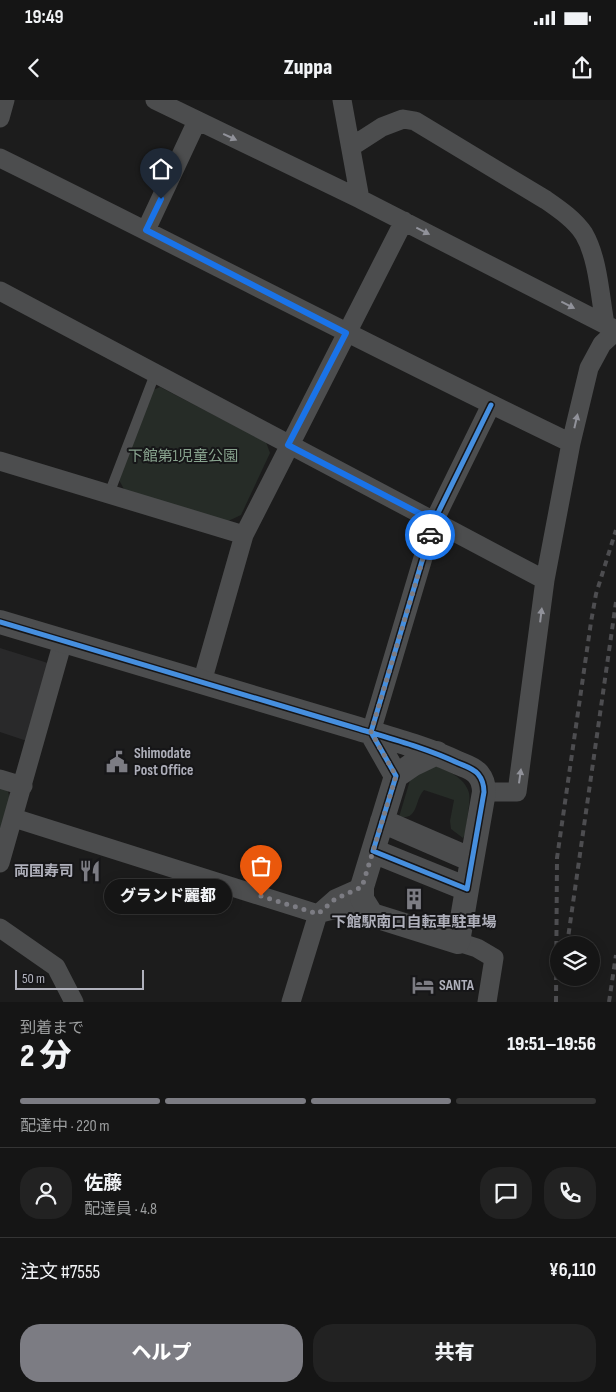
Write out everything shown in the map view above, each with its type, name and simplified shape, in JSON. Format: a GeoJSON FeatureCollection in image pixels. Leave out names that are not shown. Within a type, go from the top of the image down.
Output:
{"type":"FeatureCollection","features":[{"type":"Feature","properties":{"kind":"street"},"geometry":{"type":"LineString","coordinates":[[0,118],[5,100]]}},
{"type":"Feature","properties":{"kind":"street"},"geometry":{"type":"LineString","coordinates":[[155,100],[360,199],[612,328]]}},
{"type":"Feature","properties":{"kind":"street"},"geometry":{"type":"LineString","coordinates":[[342,100],[360,199]]}},
{"type":"Feature","properties":{"kind":"street"},"geometry":{"type":"LineString","coordinates":[[351,147],[389,124],[403,119],[414,121],[546,200],[583,232],[594,263],[612,328],[589,368],[571,443],[545,580],[518,792],[484,792]]}},
{"type":"Feature","properties":{"kind":"street"},"geometry":{"type":"LineString","coordinates":[[146,230],[198,121]]}},
{"type":"Feature","properties":{"kind":"street"},"geometry":{"type":"LineString","coordinates":[[0,158],[146,230],[346,333],[571,443]]}},
{"type":"Feature","properties":{"kind":"street"},"geometry":{"type":"LineString","coordinates":[[202,682],[244,535],[288,445],[404,221]]}},
{"type":"Feature","properties":{"kind":"street"},"geometry":{"type":"LineString","coordinates":[[0,291],[545,580]]}},
{"type":"Feature","properties":{"kind":"street"},"geometry":{"type":"LineString","coordinates":[[396,776],[371,732],[434,521],[491,405]]}},
{"type":"Feature","properties":{"kind":"street"},"geometry":{"type":"LineString","coordinates":[[0,461],[244,535]]}},
{"type":"Feature","properties":{"kind":"street"},"geometry":{"type":"LineString","coordinates":[[0,622],[371,732],[437,753],[471,768],[483,782],[484,792],[458,942]]}},
{"type":"Feature","properties":{"kind":"street"},"geometry":{"type":"LineString","coordinates":[[0,863],[63,641]]}},
{"type":"Feature","properties":{"kind":"street"},"geometry":{"type":"LineString","coordinates":[[372,915],[362,899],[362,887],[396,776],[437,753]]}},
{"type":"Feature","properties":{"kind":"street"},"geometry":{"type":"LineString","coordinates":[[0,779],[23,786]]}},
{"type":"Feature","properties":{"kind":"street"},"geometry":{"type":"LineString","coordinates":[[14,818],[318,914],[338,908],[348,908],[476,948],[494,958],[487,1002]]}},
{"type":"Feature","properties":{"kind":"street"},"geometry":{"type":"LineString","coordinates":[[382,821],[472,860]]}},
{"type":"Feature","properties":{"kind":"street"},"geometry":{"type":"LineString","coordinates":[[373,851],[467,889]]}},
{"type":"Feature","properties":{"kind":"street"},"geometry":{"type":"LineString","coordinates":[[291,1002],[318,914],[335,899],[362,887]]}},
{"type":"Feature","properties":{"kind":"street"},"geometry":{"type":"LineString","coordinates":[[0,928],[56,967],[74,1002]]}},
{"type":"Feature","properties":{"kind":"lane"},"geometry":{"type":"LineString","coordinates":[[109,494],[155,374]]}},
{"type":"Feature","properties":{"kind":"shaded area"},"geometry":{"type":"Polygon","coordinates":[[[0,648],[51,664],[27,741],[0,732],[0,648]]]}},
{"type":"Feature","properties":{"kind":"green space","name":"下館第1児童公園"},"geometry":{"type":"Polygon","coordinates":[[[160,387],[266,442],[270,453],[241,515],[226,522],[125,491],[119,480],[153,390],[160,387]]]}},
{"type":"Feature","properties":{"kind":"green space"},"geometry":{"type":"Polygon","coordinates":[[[433,765],[459,778],[467,787],[469,801],[466,832],[463,838],[451,829],[450,821],[454,800],[424,790],[413,813],[410,816],[399,817],[411,777],[433,765]]]}},
{"type":"Feature","properties":{"kind":"green space"},"geometry":{"type":"Polygon","coordinates":[[[0,784],[7,787],[10,800],[0,831],[0,784]]]}},
{"type":"Feature","properties":{"kind":"railway"},"geometry":{"type":"LineString","coordinates":[[556,1002],[557,858],[596,594],[616,530]]}},
{"type":"Feature","properties":{"kind":"railway"},"geometry":{"type":"LineString","coordinates":[[568,936],[616,602]]}},
{"type":"Feature","properties":{"kind":"railway"},"geometry":{"type":"LineString","coordinates":[[609,1002],[616,955]]}},
{"type":"Feature","properties":{"kind":"cycle path"},"geometry":{"type":"LineString","coordinates":[[0,622],[371,733],[384,736],[434,753],[471,769],[481,778],[484,792],[467,889],[373,851],[396,776],[371,732],[434,521],[491,405]]}},
{"type":"Feature","properties":{"kind":"way so far"},"geometry":{"type":"LineString","coordinates":[[261,896],[318,914],[335,899],[362,887],[396,776],[371,732],[430,535]]}},
{"type":"Feature","properties":{"kind":"place","name":"Shimodate Post Office"},"geometry":{"type":"Point","coordinates":[117,762]}},
{"type":"Feature","properties":{"kind":"place","name":"両国寿司"},"geometry":{"type":"Point","coordinates":[90,871]}},
{"type":"Feature","properties":{"kind":"place","name":"グランド麗都"},"geometry":{"type":"Point","coordinates":[261,896]}},
{"type":"Feature","properties":{"kind":"place","name":"下館駅南口自転車駐車場"},"geometry":{"type":"Point","coordinates":[414,899]}},
{"type":"Feature","properties":{"kind":"place","name":"SANTA"},"geometry":{"type":"Point","coordinates":[423,985]}},
{"type":"Feature","properties":{"kind":"route"},"geometry":{"type":"LineString","coordinates":[[161,199],[146,230],[346,333],[288,445],[434,521],[430,535]]}}]}
